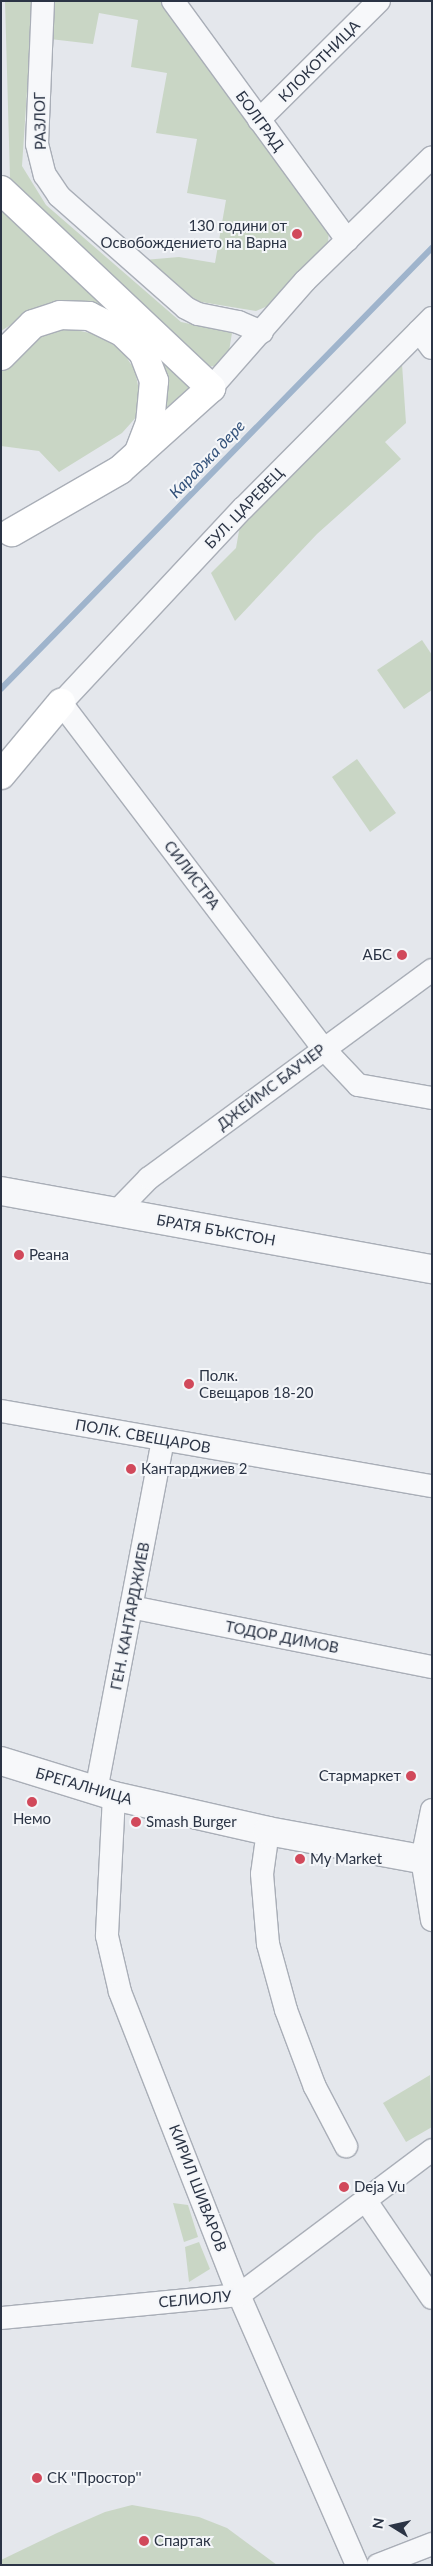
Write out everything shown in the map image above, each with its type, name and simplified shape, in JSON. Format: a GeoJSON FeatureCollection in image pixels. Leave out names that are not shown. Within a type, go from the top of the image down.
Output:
{"type":"FeatureCollection","features":[{"type":"Feature","properties":{"kind":"highway"},"geometry":{"type":"LineString","coordinates":[[1,190],[211,388],[136,458],[12,532]]}},
{"type":"Feature","properties":{"kind":"highway"},"geometry":{"type":"LineString","coordinates":[[1,356],[33,324],[60,315],[90,316],[122,332],[143,352],[154,381],[150,423],[136,458]]}},
{"type":"Feature","properties":{"kind":"highway"},"geometry":{"type":"LineString","coordinates":[[1,775],[61,703]]}},
{"type":"Feature","properties":{"kind":"street","name":"РАЗЛОГ"},"geometry":{"type":"LineString","coordinates":[[43,1],[37,144],[45,175],[59,196],[186,308],[198,314],[238,322],[262,332]]}},
{"type":"Feature","properties":{"kind":"street","name":"БОЛГРАД"},"geometry":{"type":"LineString","coordinates":[[173,1],[347,240]]}},
{"type":"Feature","properties":{"kind":"street","name":"КЛОКОТНИЦА"},"geometry":{"type":"LineString","coordinates":[[259,120],[379,1]]}},
{"type":"Feature","properties":{"kind":"street"},"geometry":{"type":"LineString","coordinates":[[211,388],[262,332],[304,281],[432,157]]}},
{"type":"Feature","properties":{"kind":"street","name":"БУЛ. ЦАРЕВЕЦ"},"geometry":{"type":"LineString","coordinates":[[61,703],[243,508],[427,332]]}},
{"type":"Feature","properties":{"kind":"street","name":"СИЛИСТРА"},"geometry":{"type":"LineString","coordinates":[[61,703],[323,1048],[358,1085],[432,1098]]}},
{"type":"Feature","properties":{"kind":"street","name":"ДЖЕЙМС БАУЧЕР"},"geometry":{"type":"LineString","coordinates":[[116,1212],[148,1178],[432,970]]}},
{"type":"Feature","properties":{"kind":"street","name":"БРАТЯ БЪКСТОН"},"geometry":{"type":"LineString","coordinates":[[1,1191],[432,1269]]}},
{"type":"Feature","properties":{"kind":"street","name":"ПОЛК. СВЕЩАРОВ"},"geometry":{"type":"LineString","coordinates":[[1,1411],[432,1486]]}},
{"type":"Feature","properties":{"kind":"street","name":"ГЕН. КАНТАРДЖИЕВ"},"geometry":{"type":"LineString","coordinates":[[105,1794],[131,1606],[163,1440]]}},
{"type":"Feature","properties":{"kind":"street","name":"ТОДОР ДИМОВ"},"geometry":{"type":"LineString","coordinates":[[131,1606],[432,1667]]}},
{"type":"Feature","properties":{"kind":"street","name":"БРЕГАЛНИЦА"},"geometry":{"type":"LineString","coordinates":[[2,1761],[105,1794],[268,1831],[427,1860]]}},
{"type":"Feature","properties":{"kind":"street","name":"КИРИЛ ШИВАРОВ"},"geometry":{"type":"LineString","coordinates":[[105,1794],[106,1936],[118,1982],[238,2295],[357,2565]]}},
{"type":"Feature","properties":{"kind":"street"},"geometry":{"type":"LineString","coordinates":[[432,1810],[427,1860],[432,1920]]}},
{"type":"Feature","properties":{"kind":"street"},"geometry":{"type":"LineString","coordinates":[[268,1831],[262,1874],[268,1944],[286,2010],[308,2070],[346,2146]]}},
{"type":"Feature","properties":{"kind":"street","name":"СЕЛИОЛУ"},"geometry":{"type":"LineString","coordinates":[[1,2318],[238,2295],[432,2150]]}},
{"type":"Feature","properties":{"kind":"street"},"geometry":{"type":"LineString","coordinates":[[366,2201],[432,2298]]}},
{"type":"Feature","properties":{"kind":"street"},"geometry":{"type":"LineString","coordinates":[[378,2565],[432,2544]]}},
{"type":"Feature","properties":{"kind":"green space"},"geometry":{"type":"Polygon","coordinates":[[[5,1],[33,1],[22,166],[46,205],[181,322],[232,333],[229,351],[215,366],[207,367],[194,360],[10,178],[5,1]]]}},
{"type":"Feature","properties":{"kind":"green space"},"geometry":{"type":"Polygon","coordinates":[[[55,1],[162,1],[293,185],[329,229],[328,243],[270,305],[256,311],[195,301],[144,260],[179,257],[215,263],[226,200],[187,193],[197,139],[156,133],[167,73],[131,67],[138,20],[99,13],[93,44],[50,39],[55,1]]]}},
{"type":"Feature","properties":{"kind":"green space"},"geometry":{"type":"Polygon","coordinates":[[[1,210],[117,319],[31,312],[1,331],[1,210]]]}},
{"type":"Feature","properties":{"kind":"green space"},"geometry":{"type":"Polygon","coordinates":[[[67,328],[99,335],[122,351],[135,370],[141,401],[139,414],[122,433],[59,472],[39,451],[1,446],[1,373],[6,362],[38,336],[67,328]]]}},
{"type":"Feature","properties":{"kind":"green space"},"geometry":{"type":"Polygon","coordinates":[[[401,349],[406,423],[385,442],[401,459],[317,534],[235,621],[211,573],[236,548],[243,508],[401,349]]]}},
{"type":"Feature","properties":{"kind":"green space"},"geometry":{"type":"Polygon","coordinates":[[[153,351],[189,379],[190,388],[157,415],[153,351]]]}},
{"type":"Feature","properties":{"kind":"green space"},"geometry":{"type":"Polygon","coordinates":[[[422,640],[432,655],[432,690],[404,709],[377,670],[422,640]]]}},
{"type":"Feature","properties":{"kind":"green space"},"geometry":{"type":"Polygon","coordinates":[[[357,759],[396,813],[370,832],[332,777],[357,759]]]}},
{"type":"Feature","properties":{"kind":"green space"},"geometry":{"type":"Polygon","coordinates":[[[430,2075],[432,2127],[406,2142],[383,2103],[430,2075]]]}},
{"type":"Feature","properties":{"kind":"green space"},"geometry":{"type":"Polygon","coordinates":[[[173,2203],[188,2205],[198,2237],[184,2242],[173,2203]]]}},
{"type":"Feature","properties":{"kind":"green space"},"geometry":{"type":"Polygon","coordinates":[[[199,2242],[210,2269],[189,2282],[185,2247],[199,2242]]]}},
{"type":"Feature","properties":{"kind":"green space","name":"Спартак"},"geometry":{"type":"Polygon","coordinates":[[[132,2505],[199,2517],[227,2528],[277,2565],[1,2565],[1,2560],[57,2533],[105,2512],[132,2505]]]}},
{"type":"Feature","properties":{"kind":"waterway","name":"Караджа дере"},"geometry":{"type":"LineString","coordinates":[[1,689],[432,248]]}},
{"type":"Feature","properties":{"kind":"place","name":"130 години от Освобождението на Варна"},"geometry":{"type":"Point","coordinates":[297,234]}},
{"type":"Feature","properties":{"kind":"place","name":"АБС"},"geometry":{"type":"Point","coordinates":[402,955]}},
{"type":"Feature","properties":{"kind":"place","name":"Реана"},"geometry":{"type":"Point","coordinates":[19,1255]}},
{"type":"Feature","properties":{"kind":"place","name":"Полк. Свещаров 18-20"},"geometry":{"type":"Point","coordinates":[189,1384]}},
{"type":"Feature","properties":{"kind":"place","name":"Кантарджиев 2"},"geometry":{"type":"Point","coordinates":[131,1469]}},
{"type":"Feature","properties":{"kind":"place","name":"Стармаркет"},"geometry":{"type":"Point","coordinates":[411,1776]}},
{"type":"Feature","properties":{"kind":"place","name":"Немо"},"geometry":{"type":"Point","coordinates":[32,1802]}},
{"type":"Feature","properties":{"kind":"place","name":"Smash Burger"},"geometry":{"type":"Point","coordinates":[136,1822]}},
{"type":"Feature","properties":{"kind":"place","name":"My Market"},"geometry":{"type":"Point","coordinates":[300,1859]}},
{"type":"Feature","properties":{"kind":"place","name":"Deja Vu"},"geometry":{"type":"Point","coordinates":[344,2187]}},
{"type":"Feature","properties":{"kind":"place","name":"СК \"Простор''"},"geometry":{"type":"Point","coordinates":[37,2478]}},
{"type":"Feature","properties":{"kind":"place","name":"Спартак"},"geometry":{"type":"Point","coordinates":[144,2541]}}]}
